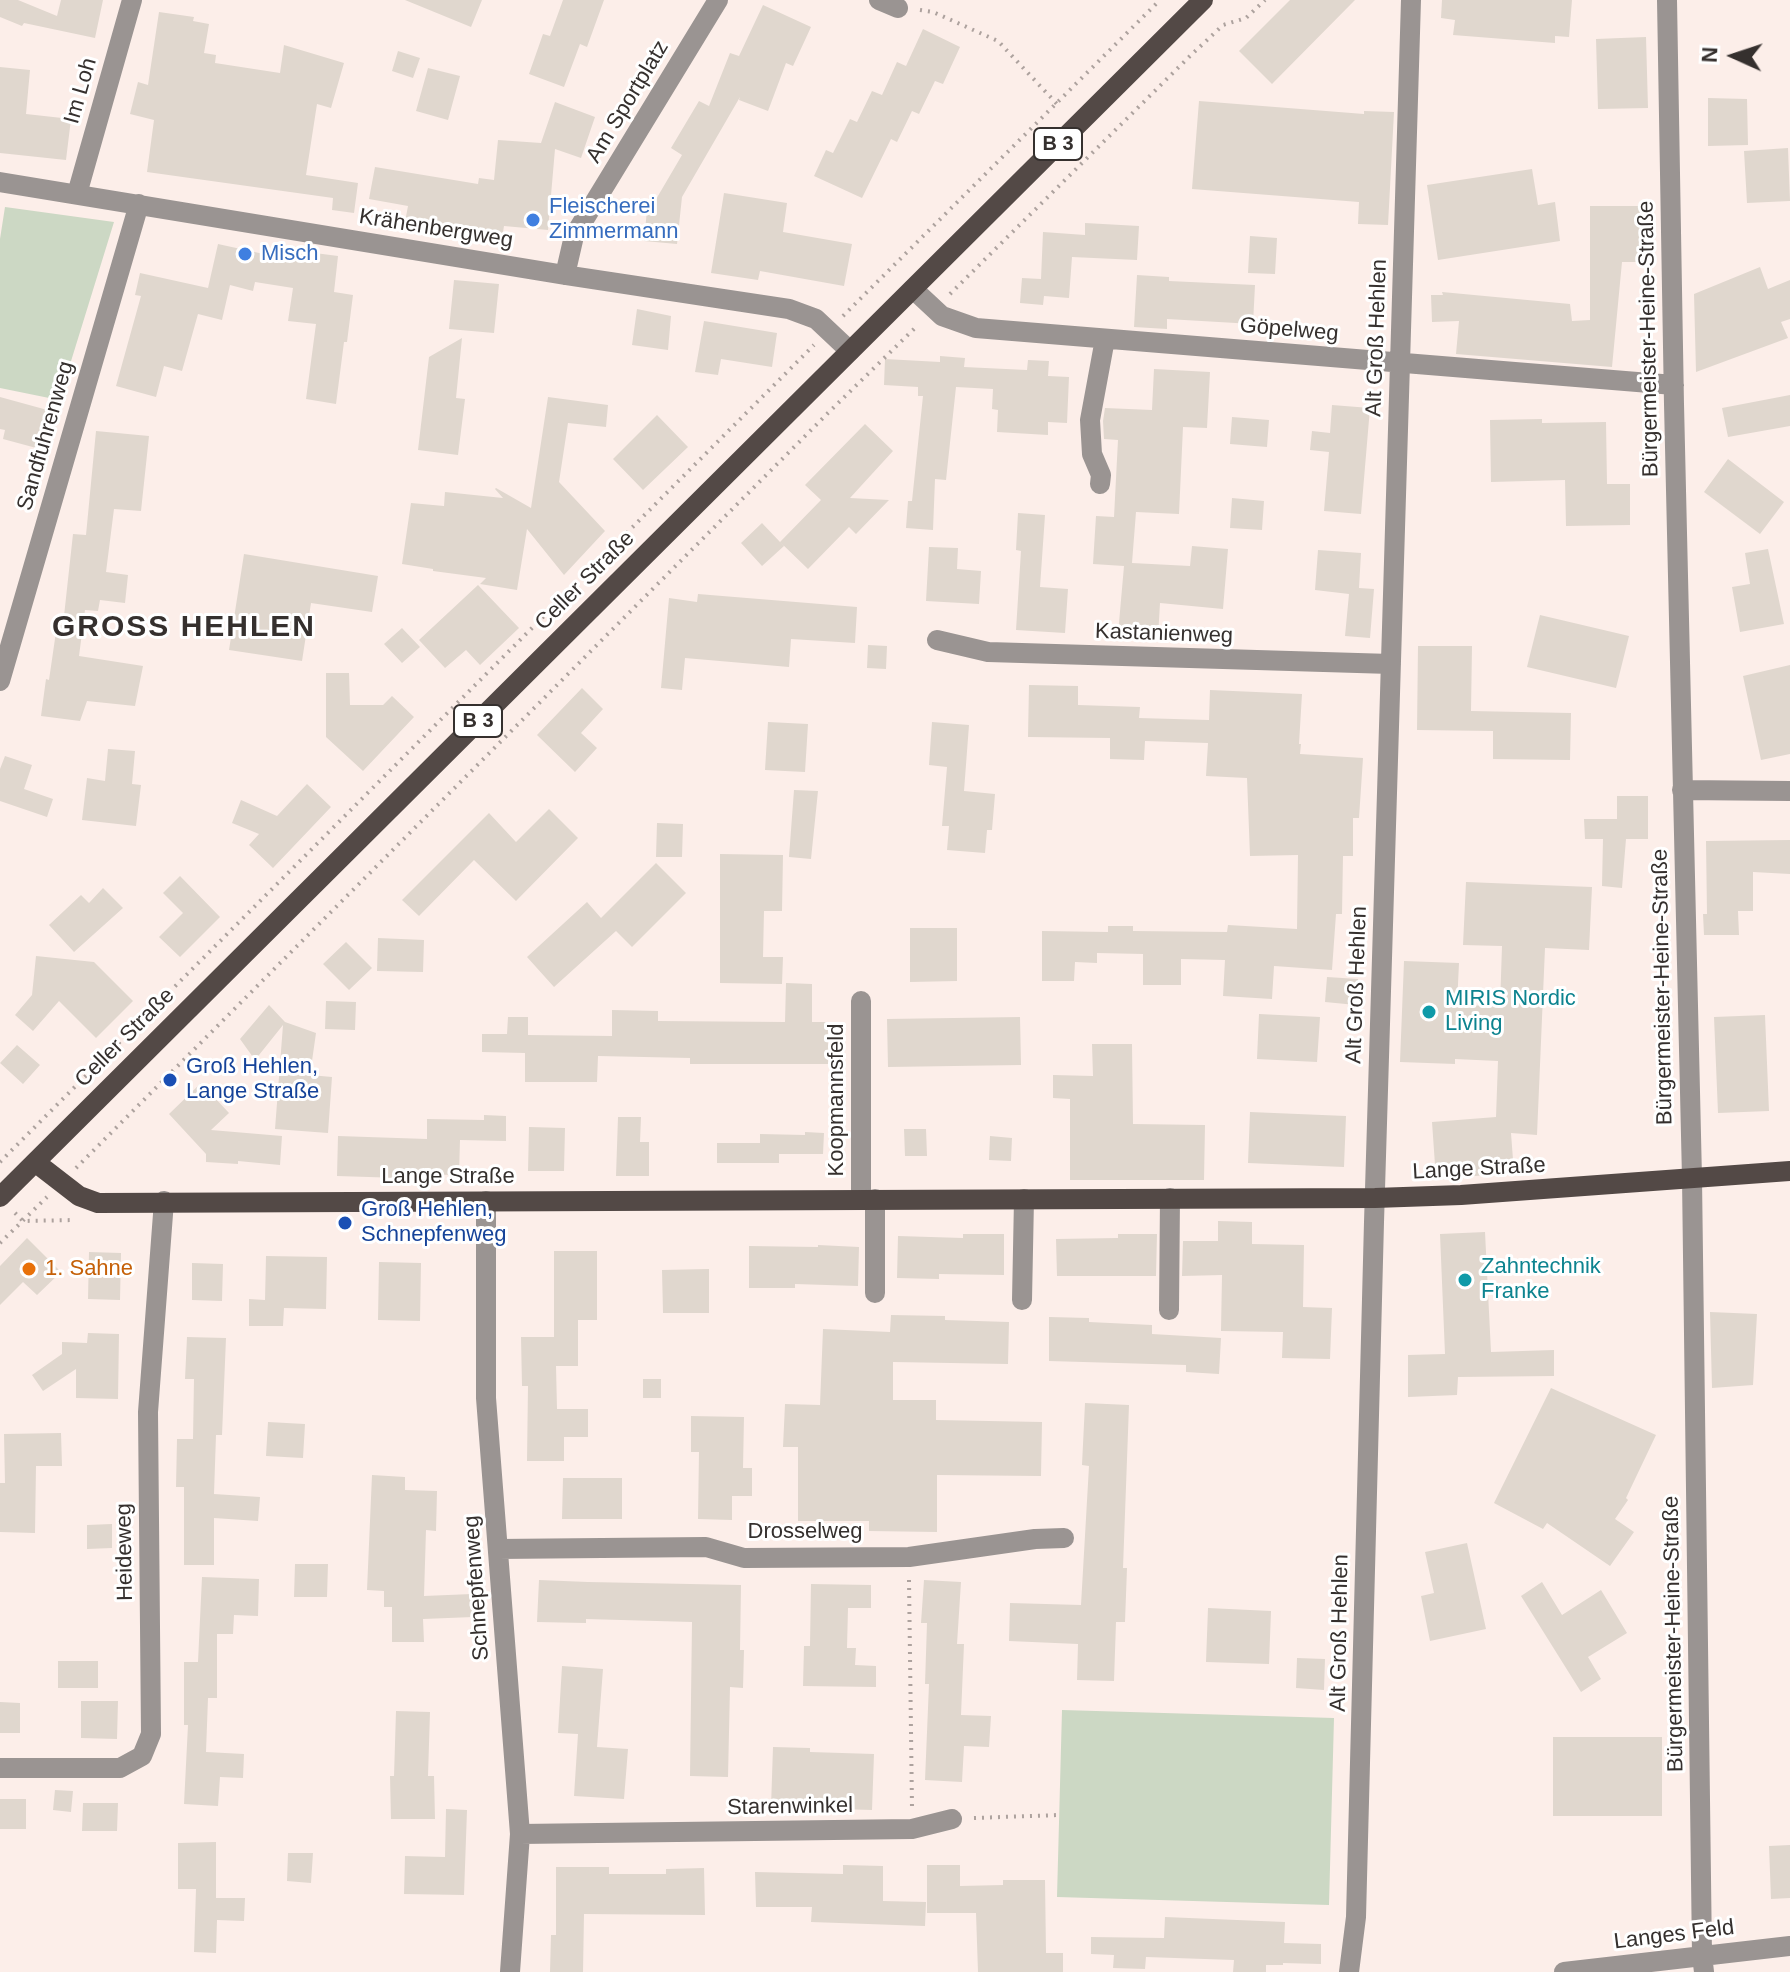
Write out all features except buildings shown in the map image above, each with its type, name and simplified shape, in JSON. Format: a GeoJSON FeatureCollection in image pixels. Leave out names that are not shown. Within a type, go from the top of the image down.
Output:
{"type":"FeatureCollection","features":[{"type":"Feature","properties":{"kind":"main road","name":"Celler Straße"},"geometry":{"type":"LineString","coordinates":[[0,1197],[1203,0]]}},
{"type":"Feature","properties":{"kind":"main road"},"geometry":{"type":"LineString","coordinates":[[35,1162],[79,1196],[98,1203]]}},
{"type":"Feature","properties":{"kind":"main road","name":"Lange Straße"},"geometry":{"type":"LineString","coordinates":[[98,1203],[1375,1198],[1461,1195],[1790,1171]]}},
{"type":"Feature","properties":{"kind":"street","name":"Im Loh"},"geometry":{"type":"LineString","coordinates":[[77,194],[132,0]]}},
{"type":"Feature","properties":{"kind":"street","name":"Am Sportplatz"},"geometry":{"type":"LineString","coordinates":[[565,275],[574,236],[718,0]]}},
{"type":"Feature","properties":{"kind":"street","name":"Alt Groß Hehlen"},"geometry":{"type":"LineString","coordinates":[[1349,1972],[1356,1917],[1411,0]]}},
{"type":"Feature","properties":{"kind":"street","name":"Bürgermeister-Heine-Straße"},"geometry":{"type":"LineString","coordinates":[[1667,0],[1692,1178],[1703,1964]]}},
{"type":"Feature","properties":{"kind":"street","name":"Krähenbergweg"},"geometry":{"type":"LineString","coordinates":[[0,182],[789,309],[816,319],[850,351]]}},
{"type":"Feature","properties":{"kind":"street","name":"Sandfuhrenweg"},"geometry":{"type":"LineString","coordinates":[[0,681],[139,204]]}},
{"type":"Feature","properties":{"kind":"street","name":"Göpelweg"},"geometry":{"type":"LineString","coordinates":[[913,289],[942,316],[976,328],[1674,385]]}},
{"type":"Feature","properties":{"kind":"street"},"geometry":{"type":"LineString","coordinates":[[1100,484],[1101,475],[1092,454],[1090,420],[1105,339]]}},
{"type":"Feature","properties":{"kind":"street","name":"Kastanienweg"},"geometry":{"type":"LineString","coordinates":[[937,640],[988,652],[1391,664]]}},
{"type":"Feature","properties":{"kind":"street"},"geometry":{"type":"LineString","coordinates":[[1682,790],[1790,791]]}},
{"type":"Feature","properties":{"kind":"street","name":"Koopmannsfeld"},"geometry":{"type":"LineString","coordinates":[[861,1001],[868,1199]]}},
{"type":"Feature","properties":{"kind":"street"},"geometry":{"type":"LineString","coordinates":[[1169,1310],[1170,1198]]}},
{"type":"Feature","properties":{"kind":"street"},"geometry":{"type":"LineString","coordinates":[[868,1199],[875,1293]]}},
{"type":"Feature","properties":{"kind":"street"},"geometry":{"type":"LineString","coordinates":[[1022,1300],[1024,1199]]}},
{"type":"Feature","properties":{"kind":"street","name":"Heideweg"},"geometry":{"type":"LineString","coordinates":[[0,1768],[120,1768],[142,1756],[151,1734],[148,1412],[164,1201]]}},
{"type":"Feature","properties":{"kind":"street","name":"Schnepfenweg"},"geometry":{"type":"LineString","coordinates":[[486,1201],[486,1398],[520,1834],[510,1972]]}},
{"type":"Feature","properties":{"kind":"street","name":"Drosselweg"},"geometry":{"type":"LineString","coordinates":[[498,1549],[706,1547],[744,1558],[909,1557],[1035,1539],[1064,1538]]}},
{"type":"Feature","properties":{"kind":"street","name":"Starenwinkel"},"geometry":{"type":"LineString","coordinates":[[520,1834],[912,1829],[952,1819]]}},
{"type":"Feature","properties":{"kind":"street","name":"Langes Feld"},"geometry":{"type":"LineString","coordinates":[[1564,1972],[1703,1964],[1790,1946]]}},
{"type":"Feature","properties":{"kind":"path"},"geometry":{"type":"LineString","coordinates":[[892,267],[1160,0]]}},
{"type":"Feature","properties":{"kind":"path"},"geometry":{"type":"LineString","coordinates":[[118,1126],[828,413],[1189,57],[1223,25],[1246,18],[1265,0]]}},
{"type":"Feature","properties":{"kind":"path"},"geometry":{"type":"LineString","coordinates":[[889,4],[933,12],[998,41],[1057,104]]}},
{"type":"Feature","properties":{"kind":"path"},"geometry":{"type":"LineString","coordinates":[[0,1162],[758,401]]}},
{"type":"Feature","properties":{"kind":"path"},"geometry":{"type":"LineString","coordinates":[[0,1243],[23,1221],[87,1220],[98,1203]]}},
{"type":"Feature","properties":{"kind":"path"},"geometry":{"type":"LineString","coordinates":[[909,1557],[912,1829]]}},
{"type":"Feature","properties":{"kind":"path"},"geometry":{"type":"LineString","coordinates":[[952,1819],[1059,1815]]}},
{"type":"Feature","properties":{"kind":"green space"},"geometry":{"type":"Polygon","coordinates":[[[5,207],[114,222],[59,400],[0,388],[0,239],[5,207]]]}},
{"type":"Feature","properties":{"kind":"green space"},"geometry":{"type":"Polygon","coordinates":[[[1062,1710],[1334,1718],[1329,1905],[1057,1897],[1062,1710]]]}},
{"type":"Feature","properties":{"kind":"place","name":"Fleischerei Zimmermann"},"geometry":{"type":"Point","coordinates":[533,220]}},
{"type":"Feature","properties":{"kind":"place","name":"Misch"},"geometry":{"type":"Point","coordinates":[245,254]}},
{"type":"Feature","properties":{"kind":"place","name":"MIRIS Nordic Living"},"geometry":{"type":"Point","coordinates":[1429,1012]}},
{"type":"Feature","properties":{"kind":"place","name":"Groß Hehlen, Lange Straße"},"geometry":{"type":"Point","coordinates":[170,1080]}},
{"type":"Feature","properties":{"kind":"place","name":"Groß Hehlen, Schnepfenweg"},"geometry":{"type":"Point","coordinates":[345,1223]}},
{"type":"Feature","properties":{"kind":"place","name":"1. Sahne"},"geometry":{"type":"Point","coordinates":[29,1269]}},
{"type":"Feature","properties":{"kind":"place","name":"Zahntechnik Franke"},"geometry":{"type":"Point","coordinates":[1465,1280]}},
{"type":"Feature","properties":{"kind":"district","name":"GROSS HEHLEN"},"geometry":{"type":"Point","coordinates":[184,628]}}]}
